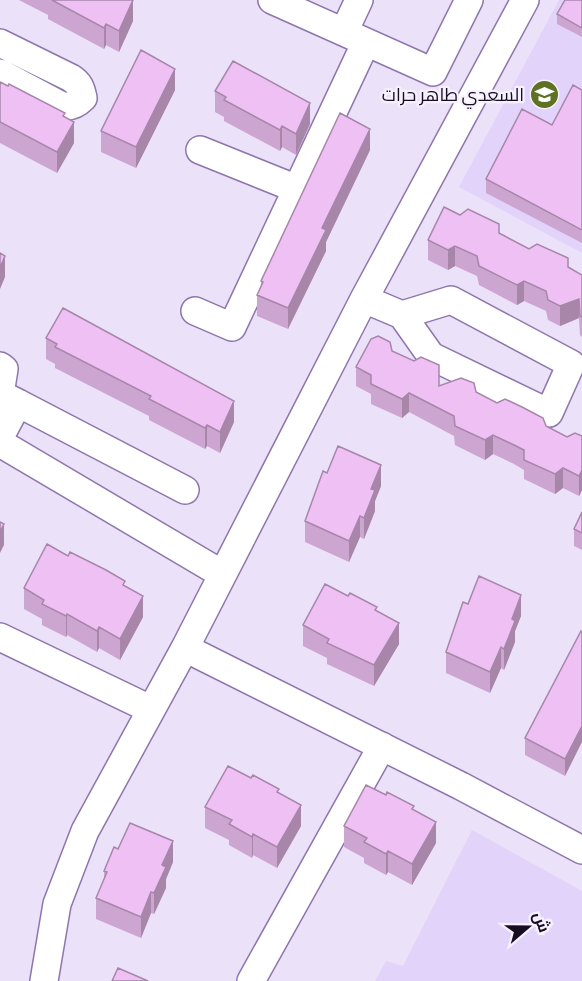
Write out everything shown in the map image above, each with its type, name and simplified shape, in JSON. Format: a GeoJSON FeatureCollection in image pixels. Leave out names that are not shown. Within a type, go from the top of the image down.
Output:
{"type":"FeatureCollection","features":[{"type":"Feature","properties":{"kind":"street"},"geometry":{"type":"LineString","coordinates":[[273,0],[433,72],[469,0]]}},
{"type":"Feature","properties":{"kind":"street"},"geometry":{"type":"LineString","coordinates":[[195,311],[232,327],[297,189],[355,37],[359,0]]}},
{"type":"Feature","properties":{"kind":"street"},"geometry":{"type":"LineString","coordinates":[[44,981],[57,904],[85,831],[185,648],[364,299],[525,0]]}},
{"type":"Feature","properties":{"kind":"street"},"geometry":{"type":"LineString","coordinates":[[0,43],[77,81],[82,98],[77,104],[68,107],[60,105],[0,73]]}},
{"type":"Feature","properties":{"kind":"street"},"geometry":{"type":"LineString","coordinates":[[200,150],[297,189]]}},
{"type":"Feature","properties":{"kind":"street"},"geometry":{"type":"LineString","coordinates":[[364,299],[402,315],[431,356],[549,413],[571,364],[451,300],[402,315]]}},
{"type":"Feature","properties":{"kind":"street"},"geometry":{"type":"LineString","coordinates":[[0,366],[4,369],[6,397],[0,437]]}},
{"type":"Feature","properties":{"kind":"street"},"geometry":{"type":"LineString","coordinates":[[6,397],[185,490]]}},
{"type":"Feature","properties":{"kind":"street"},"geometry":{"type":"LineString","coordinates":[[0,443],[222,574]]}},
{"type":"Feature","properties":{"kind":"street"},"geometry":{"type":"LineString","coordinates":[[0,637],[150,709]]}},
{"type":"Feature","properties":{"kind":"street"},"geometry":{"type":"LineString","coordinates":[[185,648],[382,746],[582,850]]}},
{"type":"Feature","properties":{"kind":"street"},"geometry":{"type":"LineString","coordinates":[[251,981],[382,746]]}},
{"type":"Feature","properties":{"kind":"shaded area","name":"السعدي طاهر حرات"},"geometry":{"type":"Polygon","coordinates":[[[559,0],[582,0],[582,253],[459,187],[559,0]]]}},
{"type":"Feature","properties":{"kind":"shaded area"},"geometry":{"type":"Polygon","coordinates":[[[472,830],[582,891],[582,981],[375,981],[386,961],[403,966],[472,830]]]}},
{"type":"Feature","properties":{"kind":"building"},"geometry":{"type":"Polygon","coordinates":[[[52,0],[133,0],[119,31],[106,24],[104,28],[52,0]]]}},
{"type":"Feature","properties":{"kind":"building"},"geometry":{"type":"Polygon","coordinates":[[[565,0],[582,0],[582,28],[557,14],[565,0]]]}},
{"type":"Feature","properties":{"kind":"building"},"geometry":{"type":"Polygon","coordinates":[[[141,50],[175,69],[136,147],[101,131],[141,50]]]}},
{"type":"Feature","properties":{"kind":"building"},"geometry":{"type":"Polygon","coordinates":[[[233,61],[310,103],[296,134],[282,126],[280,130],[224,100],[226,97],[215,91],[233,61]]]}},
{"type":"Feature","properties":{"kind":"building"},"geometry":{"type":"Polygon","coordinates":[[[0,82],[8,86],[9,84],[65,113],[63,116],[74,122],[57,152],[0,122],[0,82]]]}},
{"type":"Feature","properties":{"kind":"building"},"geometry":{"type":"Polygon","coordinates":[[[573,85],[582,90],[582,230],[486,179],[522,109],[552,125],[573,85]]]}},
{"type":"Feature","properties":{"kind":"building"},"geometry":{"type":"Polygon","coordinates":[[[340,113],[370,129],[322,228],[326,230],[288,308],[257,295],[263,282],[261,281],[340,113]]]}},
{"type":"Feature","properties":{"kind":"building"},"geometry":{"type":"Polygon","coordinates":[[[444,207],[460,215],[468,209],[499,224],[499,233],[529,249],[537,244],[568,258],[568,267],[582,275],[582,317],[580,316],[579,299],[560,306],[548,300],[546,291],[524,281],[517,285],[479,266],[477,256],[455,246],[448,250],[428,240],[444,207]]]}},
{"type":"Feature","properties":{"kind":"building"},"geometry":{"type":"Polygon","coordinates":[[[0,253],[5,256],[0,268],[0,253]]]}},
{"type":"Feature","properties":{"kind":"building"},"geometry":{"type":"Polygon","coordinates":[[[63,308],[234,401],[220,432],[207,425],[205,428],[149,399],[151,396],[55,347],[57,344],[46,338],[63,308]]]}},
{"type":"Feature","properties":{"kind":"building"},"geometry":{"type":"Polygon","coordinates":[[[378,336],[390,342],[392,351],[414,361],[421,357],[439,365],[439,386],[461,378],[474,383],[476,392],[497,403],[505,399],[522,407],[543,418],[546,426],[567,437],[575,433],[582,436],[582,470],[579,476],[563,468],[555,474],[524,460],[524,450],[514,445],[493,435],[485,440],[455,426],[454,416],[409,393],[402,399],[371,384],[371,375],[356,367],[371,339],[378,336]]]}},
{"type":"Feature","properties":{"kind":"building"},"geometry":{"type":"Polygon","coordinates":[[[338,446],[381,465],[371,489],[375,490],[364,518],[360,516],[349,541],[305,521],[323,471],[327,473],[338,446]]]}},
{"type":"Feature","properties":{"kind":"building"},"geometry":{"type":"Polygon","coordinates":[[[582,512],[582,533],[574,529],[582,512]]]}},
{"type":"Feature","properties":{"kind":"building"},"geometry":{"type":"Polygon","coordinates":[[[47,544],[68,556],[70,552],[106,570],[125,581],[123,585],[143,596],[120,639],[99,627],[97,631],[67,614],[66,616],[42,604],[44,600],[24,588],[47,544]]]}},
{"type":"Feature","properties":{"kind":"building"},"geometry":{"type":"Polygon","coordinates":[[[479,576],[521,595],[512,619],[515,621],[504,649],[501,647],[490,672],[446,652],[463,602],[468,604],[479,576]]]}},
{"type":"Feature","properties":{"kind":"building"},"geometry":{"type":"Polygon","coordinates":[[[325,584],[348,596],[350,593],[377,607],[375,610],[399,623],[374,665],[327,643],[329,639],[303,625],[325,584]]]}},
{"type":"Feature","properties":{"kind":"building"},"geometry":{"type":"Polygon","coordinates":[[[581,631],[582,726],[565,759],[525,738],[581,631]]]}},
{"type":"Feature","properties":{"kind":"building"},"geometry":{"type":"Polygon","coordinates":[[[228,766],[251,778],[253,775],[279,789],[277,792],[301,805],[277,847],[253,834],[252,837],[229,824],[232,820],[205,807],[228,766]]]}},
{"type":"Feature","properties":{"kind":"building"},"geometry":{"type":"Polygon","coordinates":[[[366,785],[386,795],[387,792],[414,806],[412,809],[436,822],[412,864],[388,851],[386,854],[364,842],[367,838],[344,826],[366,785]]]}},
{"type":"Feature","properties":{"kind":"building"},"geometry":{"type":"Polygon","coordinates":[[[130,823],[173,841],[162,865],[166,867],[154,893],[151,892],[141,917],[96,898],[114,847],[118,849],[130,823]]]}},
{"type":"Feature","properties":{"kind":"building"},"geometry":{"type":"Polygon","coordinates":[[[118,968],[148,981],[112,981],[118,968]]]}},
{"type":"Feature","properties":{"kind":"place","name":"السعدي طاهر حرات"},"geometry":{"type":"Point","coordinates":[545,94]}}]}
